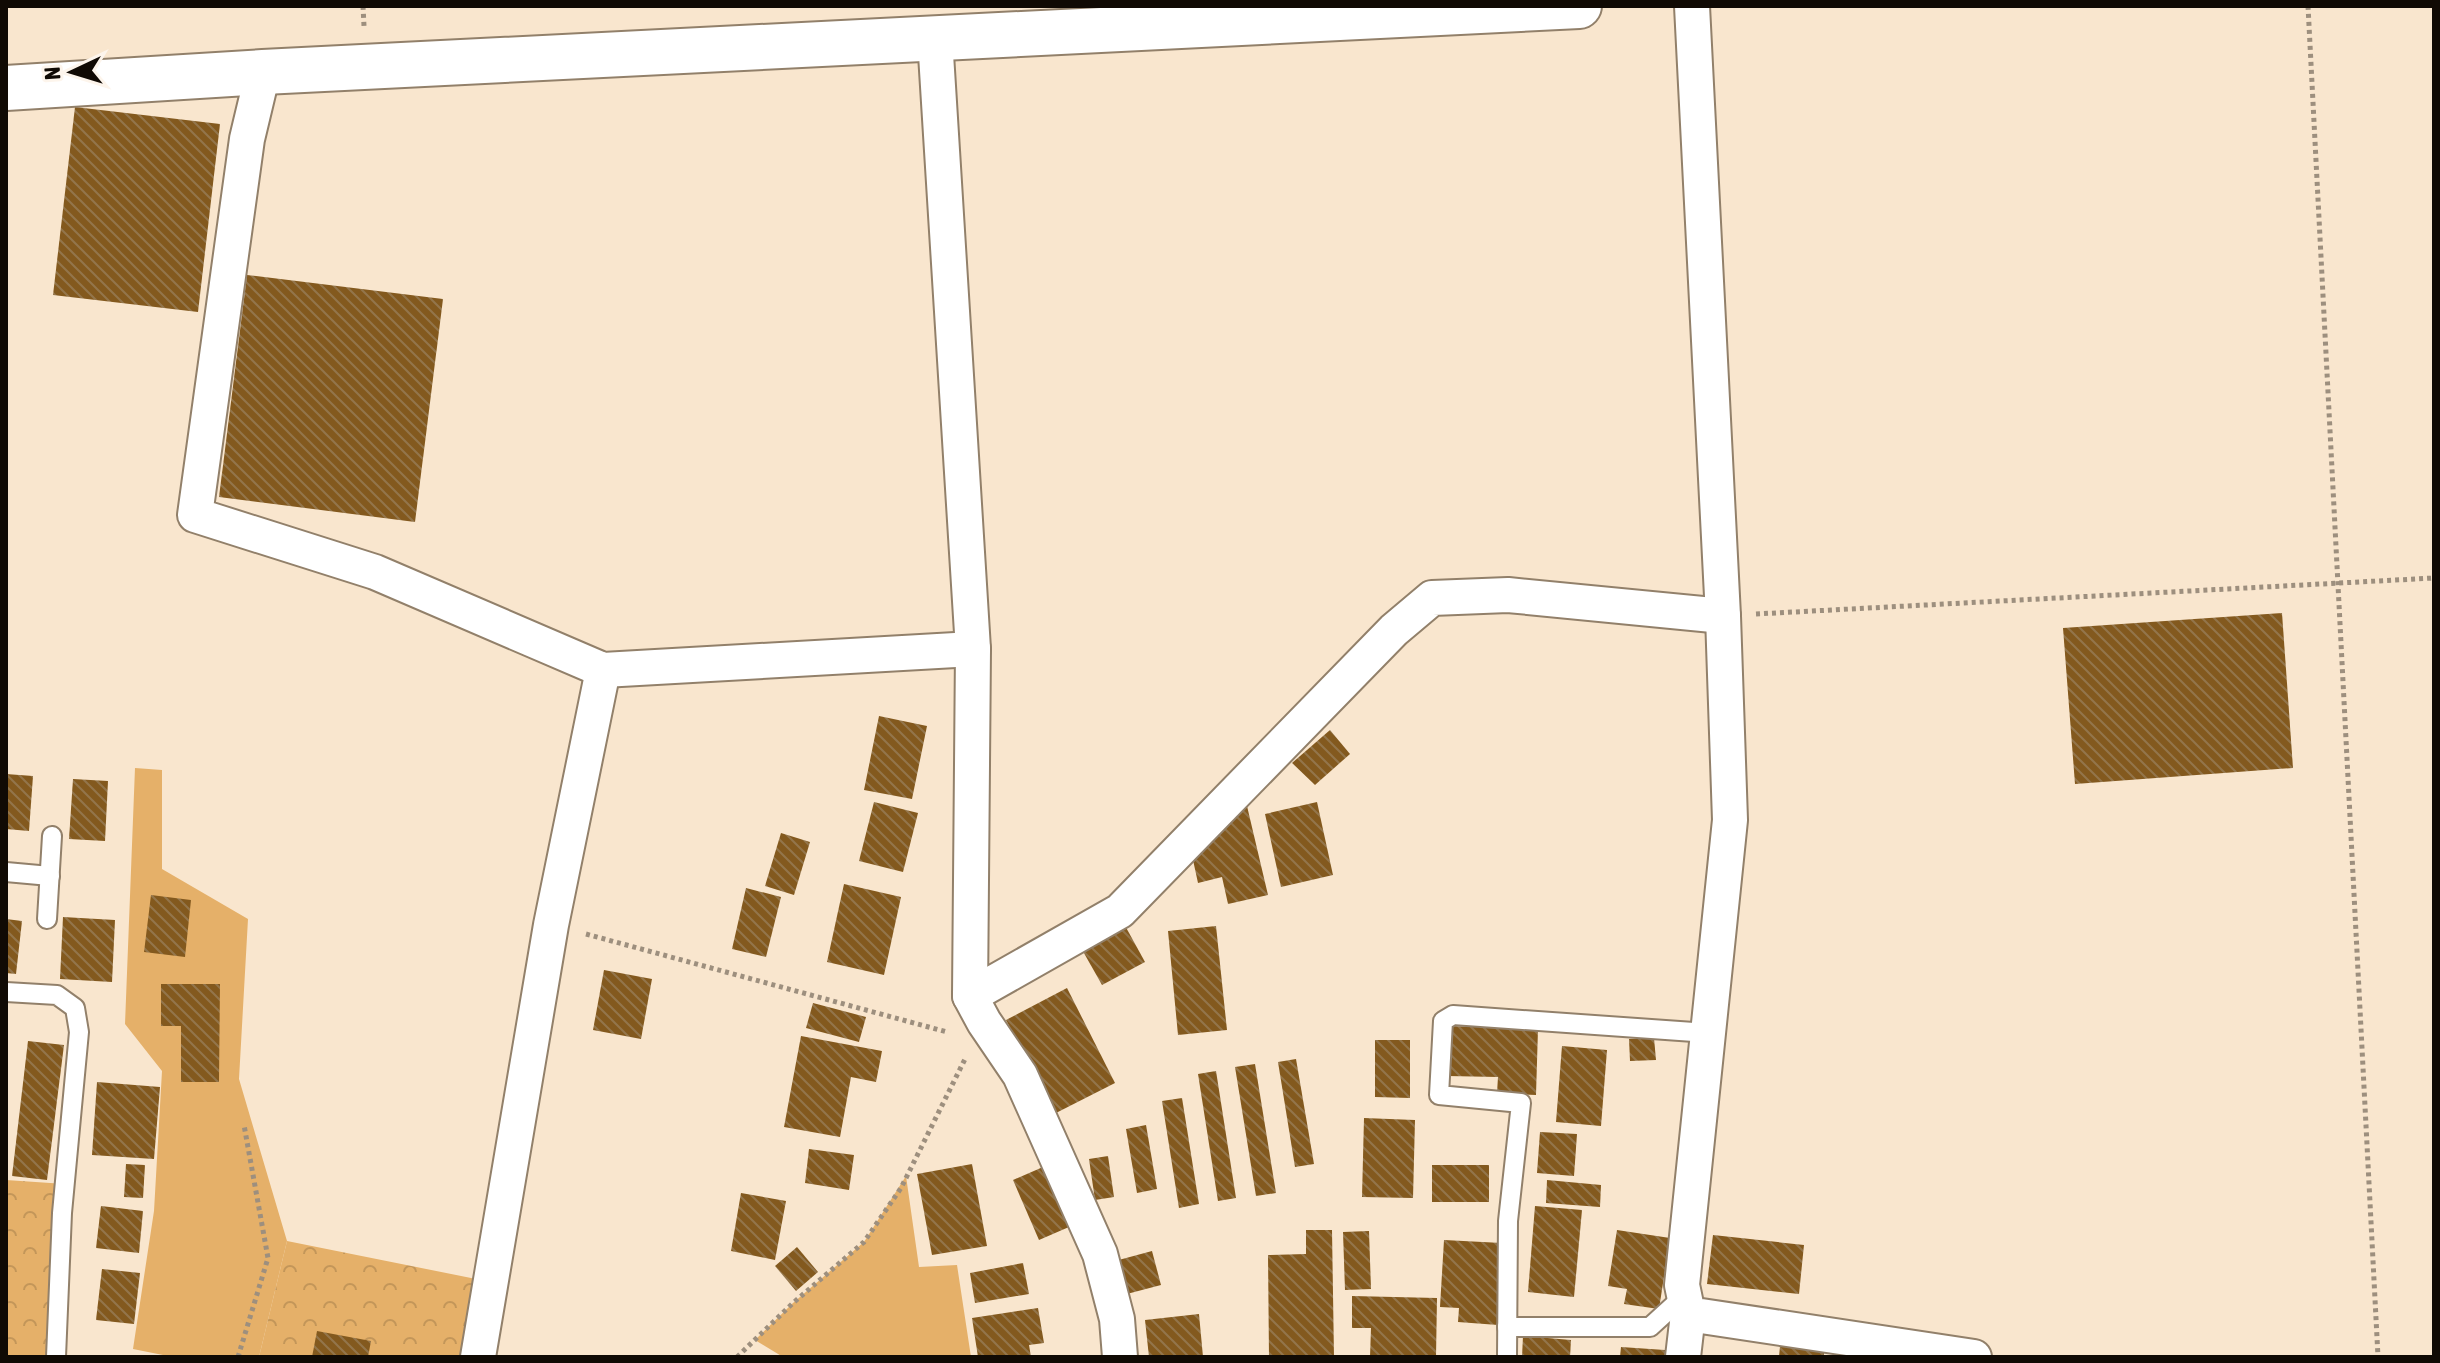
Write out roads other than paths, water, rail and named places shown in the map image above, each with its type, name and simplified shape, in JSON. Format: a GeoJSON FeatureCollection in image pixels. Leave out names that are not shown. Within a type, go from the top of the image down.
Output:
{"type":"FeatureCollection","features":[{"type":"Feature","properties":{"kind":"street"},"geometry":{"type":"LineString","coordinates":[[6,88],[935,38],[1021,20],[1579,6]]}},
{"type":"Feature","properties":{"kind":"street"},"geometry":{"type":"LineString","coordinates":[[1683,1357],[1686,1305],[1682,1285],[1730,820],[1723,616],[1692,6]]}},
{"type":"Feature","properties":{"kind":"street"},"geometry":{"type":"LineString","coordinates":[[935,38],[973,649],[976,1019],[1020,1075],[1100,1254],[1117,1319],[1120,1357]]}},
{"type":"Feature","properties":{"kind":"street"},"geometry":{"type":"LineString","coordinates":[[263,72],[247,139],[195,515],[375,572],[603,670],[973,649]]}},
{"type":"Feature","properties":{"kind":"street"},"geometry":{"type":"LineString","coordinates":[[976,1019],[1120,911],[1394,630],[1432,598],[1508,595],[1723,616]]}},
{"type":"Feature","properties":{"kind":"street"},"geometry":{"type":"LineString","coordinates":[[478,1357],[551,925],[603,670]]}},
{"type":"Feature","properties":{"kind":"street"},"geometry":{"type":"LineString","coordinates":[[1686,1305],[1974,1357]]}},
{"type":"Feature","properties":{"kind":"lane"},"geometry":{"type":"LineString","coordinates":[[47,919],[52,836]]}},
{"type":"Feature","properties":{"kind":"lane"},"geometry":{"type":"LineString","coordinates":[[6,872],[50,876]]}},
{"type":"Feature","properties":{"kind":"lane"},"geometry":{"type":"LineString","coordinates":[[6,992],[57,995],[75,1008],[79,1032],[62,1213],[56,1357]]}},
{"type":"Feature","properties":{"kind":"lane"},"geometry":{"type":"LineString","coordinates":[[1507,1357],[1508,1221],[1521,1103],[1439,1095],[1443,1021],[1453,1015],[1708,1033]]}},
{"type":"Feature","properties":{"kind":"lane"},"geometry":{"type":"LineString","coordinates":[[1507,1327],[1650,1327],[1686,1305]]}}]}
